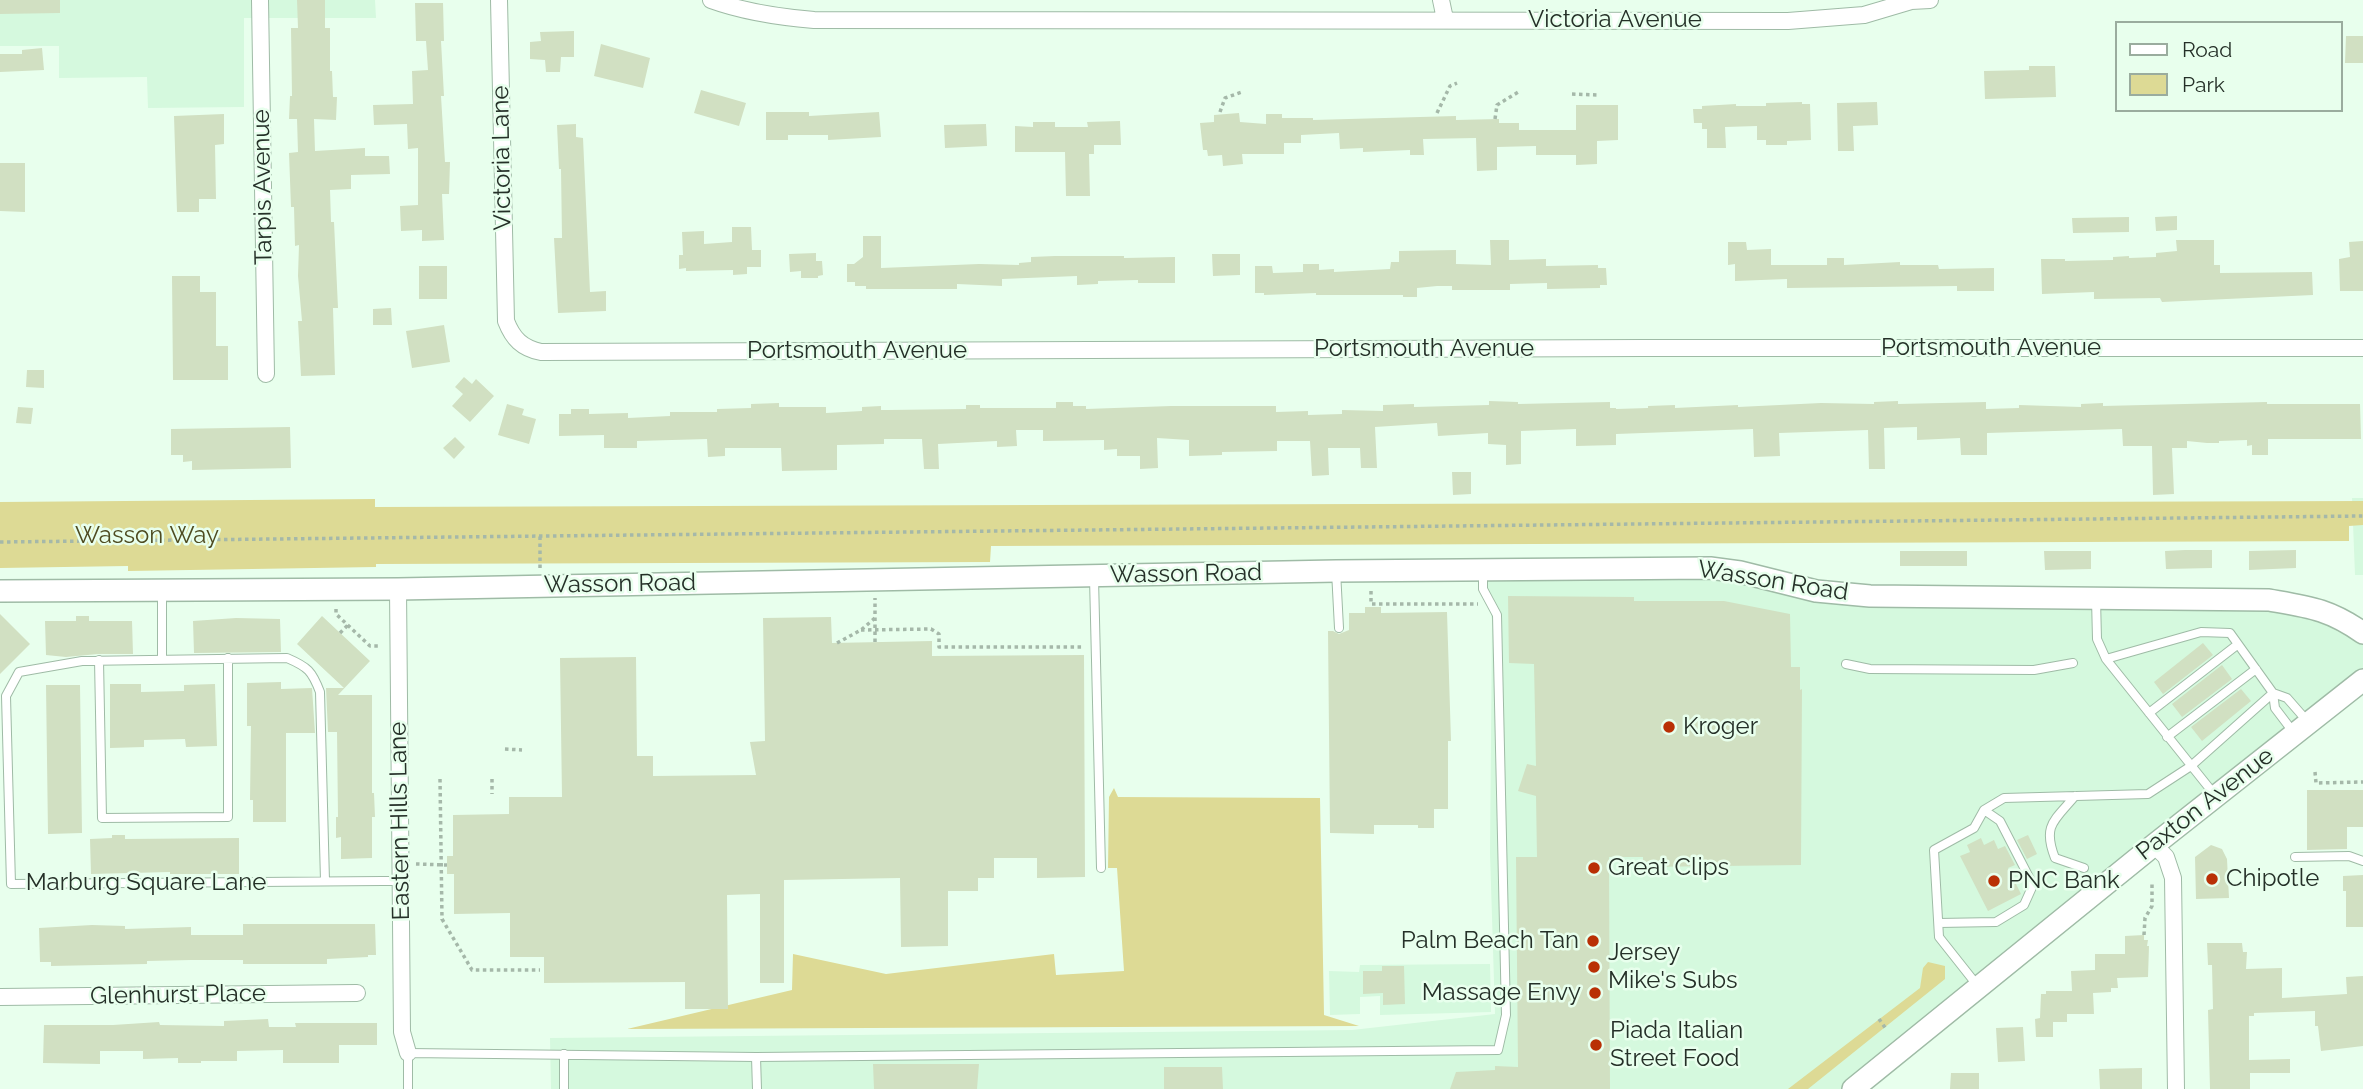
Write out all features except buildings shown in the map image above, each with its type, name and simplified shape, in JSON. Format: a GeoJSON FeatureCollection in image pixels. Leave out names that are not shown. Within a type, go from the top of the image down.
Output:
{"type":"FeatureCollection","features":[{"type":"Feature","properties":{"kind":"street","name":"Tarpis Avenue"},"geometry":{"type":"LineString","coordinates":[[260,0],[266,374]]}},
{"type":"Feature","properties":{"kind":"street","name":"Victoria Lane"},"geometry":{"type":"LineString","coordinates":[[499,0],[506,315]]}},
{"type":"Feature","properties":{"kind":"street","name":"Victoria Avenue"},"geometry":{"type":"LineString","coordinates":[[711,0],[778,17],[814,20],[1788,21],[1864,15],[1891,3],[1930,0]]}},
{"type":"Feature","properties":{"kind":"street"},"geometry":{"type":"LineString","coordinates":[[1441,0],[1445,19]]}},
{"type":"Feature","properties":{"kind":"street","name":"Portsmouth Avenue"},"geometry":{"type":"LineString","coordinates":[[506,315],[511,333],[518,343],[541,352],[2363,348]]}},
{"type":"Feature","properties":{"kind":"street","name":"Wasson Road"},"geometry":{"type":"LineString","coordinates":[[0,591],[398,589],[1336,571],[1710,568],[1740,572],[1816,591],[1870,596],[2269,600],[2313,607],[2340,618],[2363,633]]}},
{"type":"Feature","properties":{"kind":"street","name":"Eastern Hills Lane"},"geometry":{"type":"LineString","coordinates":[[398,589],[401,1032],[408,1053]]}},
{"type":"Feature","properties":{"kind":"street","name":"Paxton Avenue"},"geometry":{"type":"LineString","coordinates":[[1853,1089],[2363,680]]}},
{"type":"Feature","properties":{"kind":"street"},"geometry":{"type":"LineString","coordinates":[[2154,845],[2166,857],[2173,878],[2176,1089]]}},
{"type":"Feature","properties":{"kind":"street","name":"Glenhurst Place"},"geometry":{"type":"LineString","coordinates":[[0,997],[357,993]]}},
{"type":"Feature","properties":{"kind":"lane"},"geometry":{"type":"LineString","coordinates":[[408,1089],[408,1053],[756,1057],[1498,1050],[1506,1015],[1497,615],[1483,589],[1483,569]]}},
{"type":"Feature","properties":{"kind":"lane"},"geometry":{"type":"LineString","coordinates":[[1336,571],[1339,628]]}},
{"type":"Feature","properties":{"kind":"lane"},"geometry":{"type":"LineString","coordinates":[[1094,575],[1101,868]]}},
{"type":"Feature","properties":{"kind":"lane"},"geometry":{"type":"LineString","coordinates":[[162,589],[162,659]]}},
{"type":"Feature","properties":{"kind":"lane"},"geometry":{"type":"LineString","coordinates":[[2096,599],[2097,639],[2106,659],[2216,797]]}},
{"type":"Feature","properties":{"kind":"lane"},"geometry":{"type":"LineString","coordinates":[[2106,659],[2201,632],[2230,633],[2273,693],[2275,708],[2301,728]]}},
{"type":"Feature","properties":{"kind":"lane"},"geometry":{"type":"LineString","coordinates":[[2149,713],[2237,645]]}},
{"type":"Feature","properties":{"kind":"lane"},"geometry":{"type":"LineString","coordinates":[[99,660],[102,818],[228,817],[228,658]]}},
{"type":"Feature","properties":{"kind":"lane","name":"Marburg Square Lane"},"geometry":{"type":"LineString","coordinates":[[325,881],[320,692],[314,675],[305,666],[288,658],[99,660],[19,672],[6,696],[11,884],[399,881]]}},
{"type":"Feature","properties":{"kind":"lane"},"geometry":{"type":"LineString","coordinates":[[1846,664],[1870,669],[2034,670],[2073,663]]}},
{"type":"Feature","properties":{"kind":"lane"},"geometry":{"type":"LineString","coordinates":[[2168,737],[2256,669]]}},
{"type":"Feature","properties":{"kind":"lane"},"geometry":{"type":"LineString","coordinates":[[2273,693],[2287,698],[2301,728]]}},
{"type":"Feature","properties":{"kind":"lane"},"geometry":{"type":"LineString","coordinates":[[1978,987],[1939,937],[1934,850],[1974,828],[1984,810],[2004,799],[2148,794],[2191,766],[2273,693]]}},
{"type":"Feature","properties":{"kind":"lane"},"geometry":{"type":"LineString","coordinates":[[2076,796],[2051,824],[2048,842],[2055,858],[2084,868]]}},
{"type":"Feature","properties":{"kind":"lane"},"geometry":{"type":"LineString","coordinates":[[1939,923],[1996,922],[2024,905],[2033,885],[2000,821],[1984,810]]}},
{"type":"Feature","properties":{"kind":"lane"},"geometry":{"type":"LineString","coordinates":[[2295,857],[2349,856],[2363,862]]}},
{"type":"Feature","properties":{"kind":"lane"},"geometry":{"type":"LineString","coordinates":[[564,1054],[564,1089]]}},
{"type":"Feature","properties":{"kind":"lane"},"geometry":{"type":"LineString","coordinates":[[756,1057],[757,1089]]}},
{"type":"Feature","properties":{"kind":"path"},"geometry":{"type":"LineString","coordinates":[[1437,113],[1450,86],[1457,83]]}},
{"type":"Feature","properties":{"kind":"path"},"geometry":{"type":"LineString","coordinates":[[1494,119],[1497,105],[1520,91]]}},
{"type":"Feature","properties":{"kind":"path"},"geometry":{"type":"LineString","coordinates":[[1220,112],[1225,99],[1242,92]]}},
{"type":"Feature","properties":{"kind":"path"},"geometry":{"type":"LineString","coordinates":[[1572,94],[1597,95]]}},
{"type":"Feature","properties":{"kind":"path"},"geometry":{"type":"LineString","coordinates":[[0,542],[2363,516]]}},
{"type":"Feature","properties":{"kind":"path"},"geometry":{"type":"LineString","coordinates":[[540,535],[541,586]]}},
{"type":"Feature","properties":{"kind":"path"},"geometry":{"type":"LineString","coordinates":[[1371,591],[1371,604],[1480,604]]}},
{"type":"Feature","properties":{"kind":"path"},"geometry":{"type":"LineString","coordinates":[[875,598],[875,642]]}},
{"type":"Feature","properties":{"kind":"path"},"geometry":{"type":"LineString","coordinates":[[336,607],[336,614],[370,646],[380,646]]}},
{"type":"Feature","properties":{"kind":"path"},"geometry":{"type":"LineString","coordinates":[[836,643],[861,630],[875,618]]}},
{"type":"Feature","properties":{"kind":"path"},"geometry":{"type":"LineString","coordinates":[[340,633],[348,625]]}},
{"type":"Feature","properties":{"kind":"path"},"geometry":{"type":"LineString","coordinates":[[861,630],[931,629],[939,634],[940,648],[1096,646]]}},
{"type":"Feature","properties":{"kind":"path"},"geometry":{"type":"LineString","coordinates":[[505,749],[522,750]]}},
{"type":"Feature","properties":{"kind":"path"},"geometry":{"type":"LineString","coordinates":[[2315,772],[2316,783],[2363,782]]}},
{"type":"Feature","properties":{"kind":"path"},"geometry":{"type":"LineString","coordinates":[[440,779],[442,919],[472,970],[540,970]]}},
{"type":"Feature","properties":{"kind":"path"},"geometry":{"type":"LineString","coordinates":[[492,779],[492,794]]}},
{"type":"Feature","properties":{"kind":"path"},"geometry":{"type":"LineString","coordinates":[[416,864],[447,865]]}},
{"type":"Feature","properties":{"kind":"path"},"geometry":{"type":"LineString","coordinates":[[2144,935],[2145,918],[2152,906],[2152,884]]}},
{"type":"Feature","properties":{"kind":"path"},"geometry":{"type":"LineString","coordinates":[[1879,1019],[1886,1029]]}},
{"type":"Feature","properties":{"kind":"shaded area"},"geometry":{"type":"Polygon","coordinates":[[[0,0],[375,0],[376,18],[244,18],[244,107],[148,108],[147,77],[59,78],[59,46],[0,46],[0,0]]]}},
{"type":"Feature","properties":{"kind":"shaded area"},"geometry":{"type":"Polygon","coordinates":[[[2352,498],[2363,498],[2363,575],[2355,575],[2352,498]]]}},
{"type":"Feature","properties":{"kind":"shaded area"},"geometry":{"type":"Polygon","coordinates":[[[1646,567],[1816,591],[2269,600],[2363,633],[2363,680],[1853,1089],[551,1089],[550,1038],[1352,1030],[1495,1014],[1490,853],[1492,620],[1483,570],[1646,567]]]}},
{"type":"Feature","properties":{"kind":"shaded area"},"geometry":{"type":"Polygon","coordinates":[[[1490,964],[1491,1012],[1380,1015],[1380,996],[1360,997],[1360,1014],[1330,1015],[1329,971],[1359,972],[1360,965],[1490,964]]]}},
{"type":"Feature","properties":{"kind":"green space","name":"Wasson Way"},"geometry":{"type":"Polygon","coordinates":[[[375,499],[375,507],[2363,501],[2363,525],[2349,526],[2349,541],[991,546],[990,562],[376,564],[376,567],[128,571],[128,566],[0,568],[0,502],[375,499]]]}},
{"type":"Feature","properties":{"kind":"green space"},"geometry":{"type":"Polygon","coordinates":[[[1114,788],[1118,797],[1320,798],[1324,1015],[1359,1026],[627,1029],[792,990],[793,954],[886,974],[1054,954],[1056,975],[1124,971],[1117,868],[1108,868],[1109,797],[1114,788]]]}},
{"type":"Feature","properties":{"kind":"green space"},"geometry":{"type":"Polygon","coordinates":[[[1928,962],[1945,966],[1945,979],[1808,1089],[1788,1089],[1920,988],[1923,968],[1928,962]]]}},
{"type":"Feature","properties":{"kind":"place","name":"Kroger"},"geometry":{"type":"Point","coordinates":[1669,727]}},
{"type":"Feature","properties":{"kind":"place","name":"Great Clips"},"geometry":{"type":"Point","coordinates":[1594,868]}},
{"type":"Feature","properties":{"kind":"place","name":"Chipotle"},"geometry":{"type":"Point","coordinates":[2212,879]}},
{"type":"Feature","properties":{"kind":"place","name":"PNC Bank"},"geometry":{"type":"Point","coordinates":[1994,881]}},
{"type":"Feature","properties":{"kind":"place","name":"Palm Beach Tan"},"geometry":{"type":"Point","coordinates":[1593,941]}},
{"type":"Feature","properties":{"kind":"place","name":"Jersey Mike's Subs"},"geometry":{"type":"Point","coordinates":[1594,967]}},
{"type":"Feature","properties":{"kind":"place","name":"Massage Envy"},"geometry":{"type":"Point","coordinates":[1595,993]}},
{"type":"Feature","properties":{"kind":"place","name":"Piada Italian Street Food"},"geometry":{"type":"Point","coordinates":[1596,1045]}}]}
